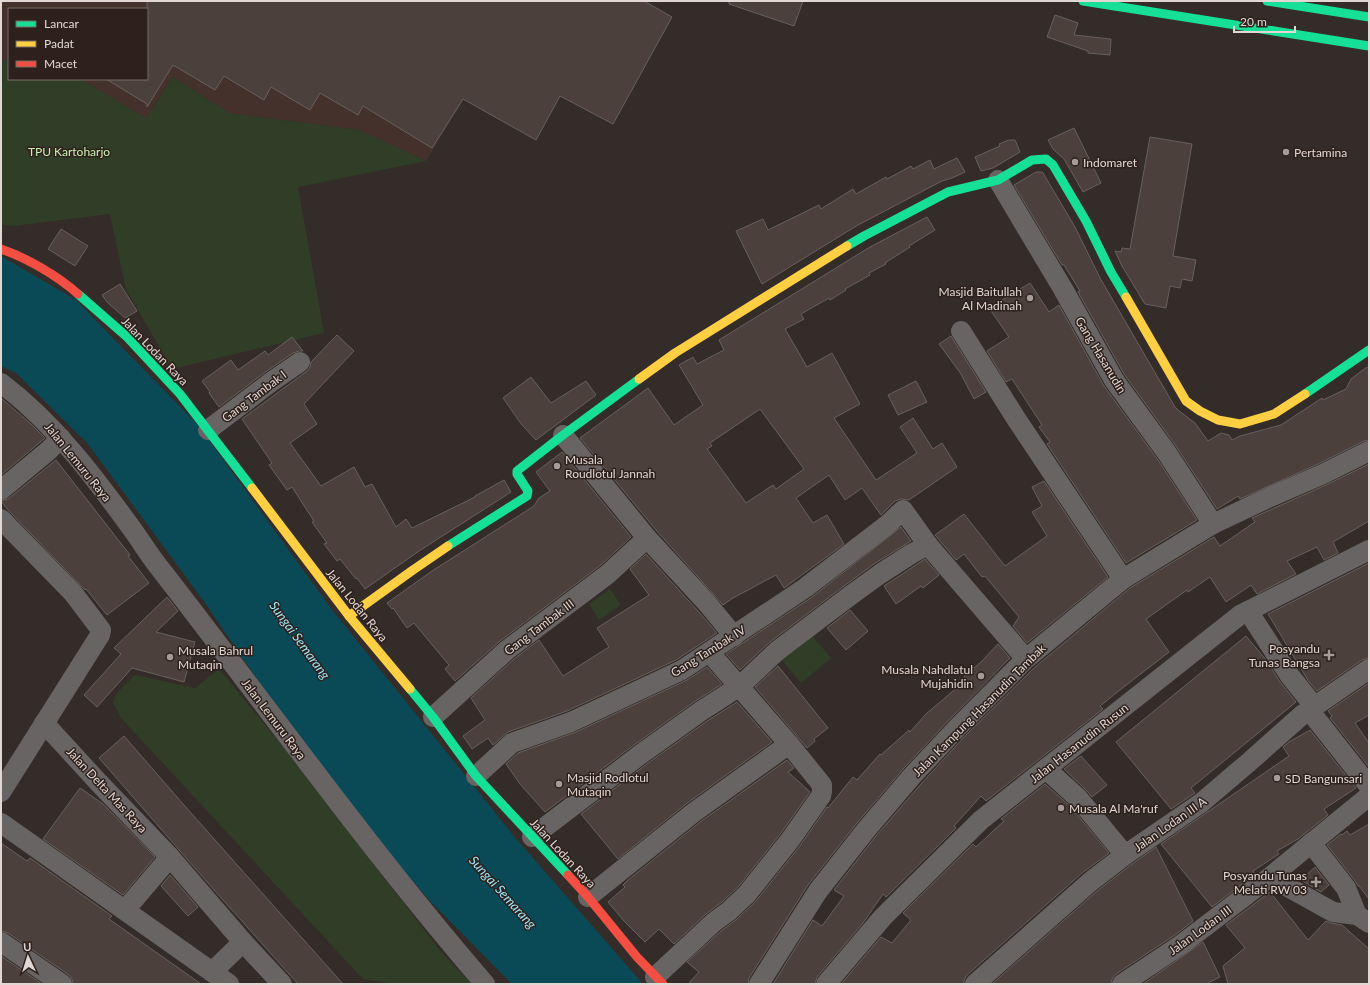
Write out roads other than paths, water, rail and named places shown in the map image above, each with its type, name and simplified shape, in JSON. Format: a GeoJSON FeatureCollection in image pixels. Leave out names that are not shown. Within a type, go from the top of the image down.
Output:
{"type":"FeatureCollection","features":[{"type":"Feature","properties":{"kind":"main road"},"geometry":{"type":"LineString","coordinates":[[1083,1],[1369,46]]}},
{"type":"Feature","properties":{"kind":"main road"},"geometry":{"type":"LineString","coordinates":[[1267,1],[1369,17]]}},
{"type":"Feature","properties":{"kind":"main road"},"geometry":{"type":"LineString","coordinates":[[349,616],[403,576],[527,496],[528,491],[517,474],[517,471],[563,435],[675,353],[864,236],[948,192],[998,180],[1032,160],[1046,159],[1050,161],[1086,221],[1111,272],[1186,401],[1200,411],[1218,420],[1240,424],[1274,414],[1330,378],[1369,350]]}},
{"type":"Feature","properties":{"kind":"main road","name":"Jalan Lodan Raya"},"geometry":{"type":"LineString","coordinates":[[1,249],[20,256],[70,288],[112,324],[145,356],[180,394],[349,616],[433,717],[476,776],[588,897],[659,980]]}},
{"type":"Feature","properties":{"kind":"street","name":"Gang Hasanudin"},"geometry":{"type":"LineString","coordinates":[[998,180],[1063,289],[1114,380],[1167,454],[1213,524]]}},
{"type":"Feature","properties":{"kind":"street"},"geometry":{"type":"LineString","coordinates":[[961,331],[1015,417],[1123,579]]}},
{"type":"Feature","properties":{"kind":"street","name":"Gang Tambak I"},"geometry":{"type":"LineString","coordinates":[[208,430],[300,362]]}},
{"type":"Feature","properties":{"kind":"street","name":"Jalan Lemuru Raya"},"geometry":{"type":"LineString","coordinates":[[1,383],[19,397],[61,438],[97,483],[159,568],[286,735],[437,929],[486,984]]}},
{"type":"Feature","properties":{"kind":"street"},"geometry":{"type":"LineString","coordinates":[[563,435],[646,538],[706,602],[734,636]]}},
{"type":"Feature","properties":{"kind":"street"},"geometry":{"type":"LineString","coordinates":[[1,490],[48,451],[61,438]]}},
{"type":"Feature","properties":{"kind":"street","name":"Jalan Kampung Hasanudin Tambak"},"geometry":{"type":"LineString","coordinates":[[759,984],[818,891],[866,830],[912,776],[958,727],[1026,659],[1123,579],[1213,524],[1323,474],[1369,451]]}},
{"type":"Feature","properties":{"kind":"street","name":"Gang Tambak IV"},"geometry":{"type":"LineString","coordinates":[[476,776],[512,743],[571,722],[682,670],[805,588],[887,525],[903,510],[928,546]]}},
{"type":"Feature","properties":{"kind":"street"},"geometry":{"type":"LineString","coordinates":[[1,520],[73,592],[101,630],[100,635],[1,792]]}},
{"type":"Feature","properties":{"kind":"street","name":"Gang Tambak III"},"geometry":{"type":"LineString","coordinates":[[433,717],[507,650],[608,574],[646,538]]}},
{"type":"Feature","properties":{"kind":"street"},"geometry":{"type":"LineString","coordinates":[[532,837],[641,754],[701,711],[740,686],[777,652],[851,595],[911,554],[928,546],[1026,659]]}},
{"type":"Feature","properties":{"kind":"street","name":"Jalan Hasanudin Rusun"},"geometry":{"type":"LineString","coordinates":[[826,984],[883,917],[981,820],[1240,615],[1369,550]]}},
{"type":"Feature","properties":{"kind":"street"},"geometry":{"type":"LineString","coordinates":[[1248,611],[1311,708],[1369,786]]}},
{"type":"Feature","properties":{"kind":"street"},"geometry":{"type":"LineString","coordinates":[[659,980],[714,922],[729,911],[747,894],[790,840],[821,796],[822,791],[822,785],[789,744],[710,652]]}},
{"type":"Feature","properties":{"kind":"street","name":"Jalan Lodan III A"},"geometry":{"type":"LineString","coordinates":[[975,984],[1090,882],[1124,855],[1200,803],[1311,708],[1369,669]]}},
{"type":"Feature","properties":{"kind":"street","name":"Jalan Delta Mas Raya"},"geometry":{"type":"LineString","coordinates":[[44,723],[170,857],[243,942],[282,984]]}},
{"type":"Feature","properties":{"kind":"street"},"geometry":{"type":"LineString","coordinates":[[588,897],[693,813],[789,744]]}},
{"type":"Feature","properties":{"kind":"street"},"geometry":{"type":"LineString","coordinates":[[1046,769],[1078,798],[1124,855]]}},
{"type":"Feature","properties":{"kind":"street","name":"Jalan Lodan III"},"geometry":{"type":"LineString","coordinates":[[1122,984],[1182,944],[1270,877],[1369,796]]}},
{"type":"Feature","properties":{"kind":"street"},"geometry":{"type":"LineString","coordinates":[[1,823],[229,984]]}},
{"type":"Feature","properties":{"kind":"street"},"geometry":{"type":"LineString","coordinates":[[1311,843],[1346,888],[1363,919]]}},
{"type":"Feature","properties":{"kind":"street"},"geometry":{"type":"LineString","coordinates":[[125,910],[170,857]]}},
{"type":"Feature","properties":{"kind":"street"},"geometry":{"type":"LineString","coordinates":[[1270,877],[1333,912],[1363,919]]}},
{"type":"Feature","properties":{"kind":"street"},"geometry":{"type":"LineString","coordinates":[[1,942],[62,984]]}},
{"type":"Feature","properties":{"kind":"street"},"geometry":{"type":"LineString","coordinates":[[212,972],[243,942]]}},
{"type":"Feature","properties":{"kind":"water","name":"Sungai Semarang"},"geometry":{"type":"Polygon","coordinates":[[[1,256],[76,300],[198,425],[333,611],[513,835],[643,984],[512,984],[431,902],[329,784],[203,600],[88,444],[16,373],[1,366],[1,256]]]}},
{"type":"Feature","properties":{"kind":"place","name":"Pertamina"},"geometry":{"type":"Point","coordinates":[1286,152]}},
{"type":"Feature","properties":{"kind":"place","name":"Indomaret"},"geometry":{"type":"Point","coordinates":[1075,162]}},
{"type":"Feature","properties":{"kind":"place","name":"Masjid Baitullah Al Madinah"},"geometry":{"type":"Point","coordinates":[1030,298]}},
{"type":"Feature","properties":{"kind":"place","name":"Musala Roudlotul Jannah"},"geometry":{"type":"Point","coordinates":[557,466]}},
{"type":"Feature","properties":{"kind":"place","name":"Posyandu Tunas Bangsa"},"geometry":{"type":"Point","coordinates":[1329,655]}},
{"type":"Feature","properties":{"kind":"place","name":"Musala Bahrul Mutaqin"},"geometry":{"type":"Point","coordinates":[170,657]}},
{"type":"Feature","properties":{"kind":"place","name":"Musala Nahdlatul Mujahidin"},"geometry":{"type":"Point","coordinates":[981,676]}},
{"type":"Feature","properties":{"kind":"place","name":"SD Bangunsari"},"geometry":{"type":"Point","coordinates":[1277,778]}},
{"type":"Feature","properties":{"kind":"place","name":"Masjid Rodlotul Mutaqin"},"geometry":{"type":"Point","coordinates":[559,784]}},
{"type":"Feature","properties":{"kind":"place","name":"Musala Al Ma'ruf"},"geometry":{"type":"Point","coordinates":[1061,808]}},
{"type":"Feature","properties":{"kind":"place","name":"Posyandu Tunas Melati RW 03"},"geometry":{"type":"Point","coordinates":[1316,882]}},
{"type":"Feature","properties":{"kind":"park label","name":"TPU Kartoharjo"},"geometry":{"type":"Point","coordinates":[69,151]}}]}
